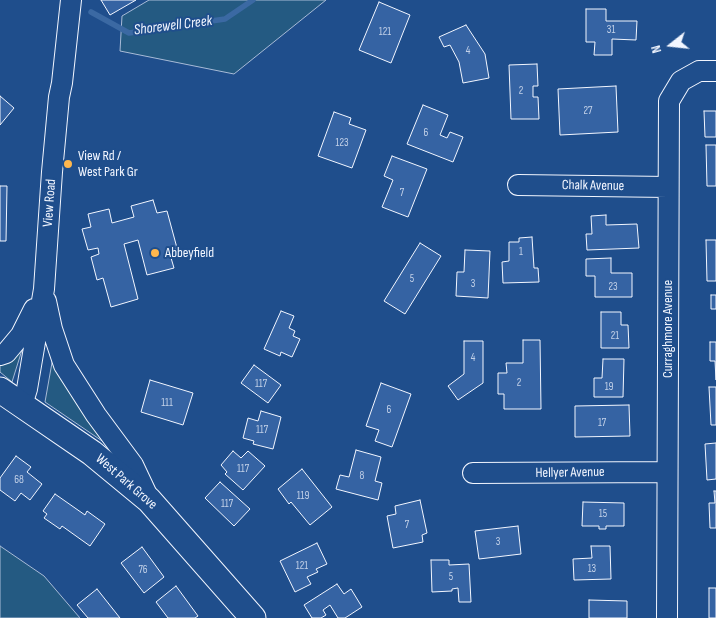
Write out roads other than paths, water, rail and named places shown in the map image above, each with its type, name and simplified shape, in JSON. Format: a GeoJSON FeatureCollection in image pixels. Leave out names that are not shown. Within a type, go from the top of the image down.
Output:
{"type":"FeatureCollection","features":[{"type":"Feature","properties":{"kind":"main road","name":"West Park Grove"},"geometry":{"type":"LineString","coordinates":[[0,390],[92,453],[149,500],[252,618]]}},
{"type":"Feature","properties":{"kind":"street","name":"View Road"},"geometry":{"type":"LineString","coordinates":[[22,405],[27,389],[44,289],[59,97],[71,0]]}},
{"type":"Feature","properties":{"kind":"street","name":"Curraghmore Avenue"},"geometry":{"type":"LineString","coordinates":[[667,618],[669,101],[681,81],[699,71],[716,71]]}},
{"type":"Feature","properties":{"kind":"street","name":"Chalk Avenue"},"geometry":{"type":"LineString","coordinates":[[518,185],[668,187]]}},
{"type":"Feature","properties":{"kind":"street"},"geometry":{"type":"LineString","coordinates":[[0,355],[6,353],[21,335],[44,289]]}},
{"type":"Feature","properties":{"kind":"street"},"geometry":{"type":"LineString","coordinates":[[44,289],[52,329],[64,365],[96,415],[134,465],[149,500]]}},
{"type":"Feature","properties":{"kind":"street","name":"Hellyer Avenue"},"geometry":{"type":"LineString","coordinates":[[473,473],[667,472]]}},
{"type":"Feature","properties":{"kind":"waterway","name":"Shorewell Creek"},"geometry":{"type":"LineString","coordinates":[[91,12],[129,33],[225,19],[253,0]]}},
{"type":"Feature","properties":{"kind":"place","name":"View Rd / West Park Gr"},"geometry":{"type":"Point","coordinates":[68,164]}},
{"type":"Feature","properties":{"kind":"place","name":"Abbeyfield"},"geometry":{"type":"Point","coordinates":[155,253]}}]}
